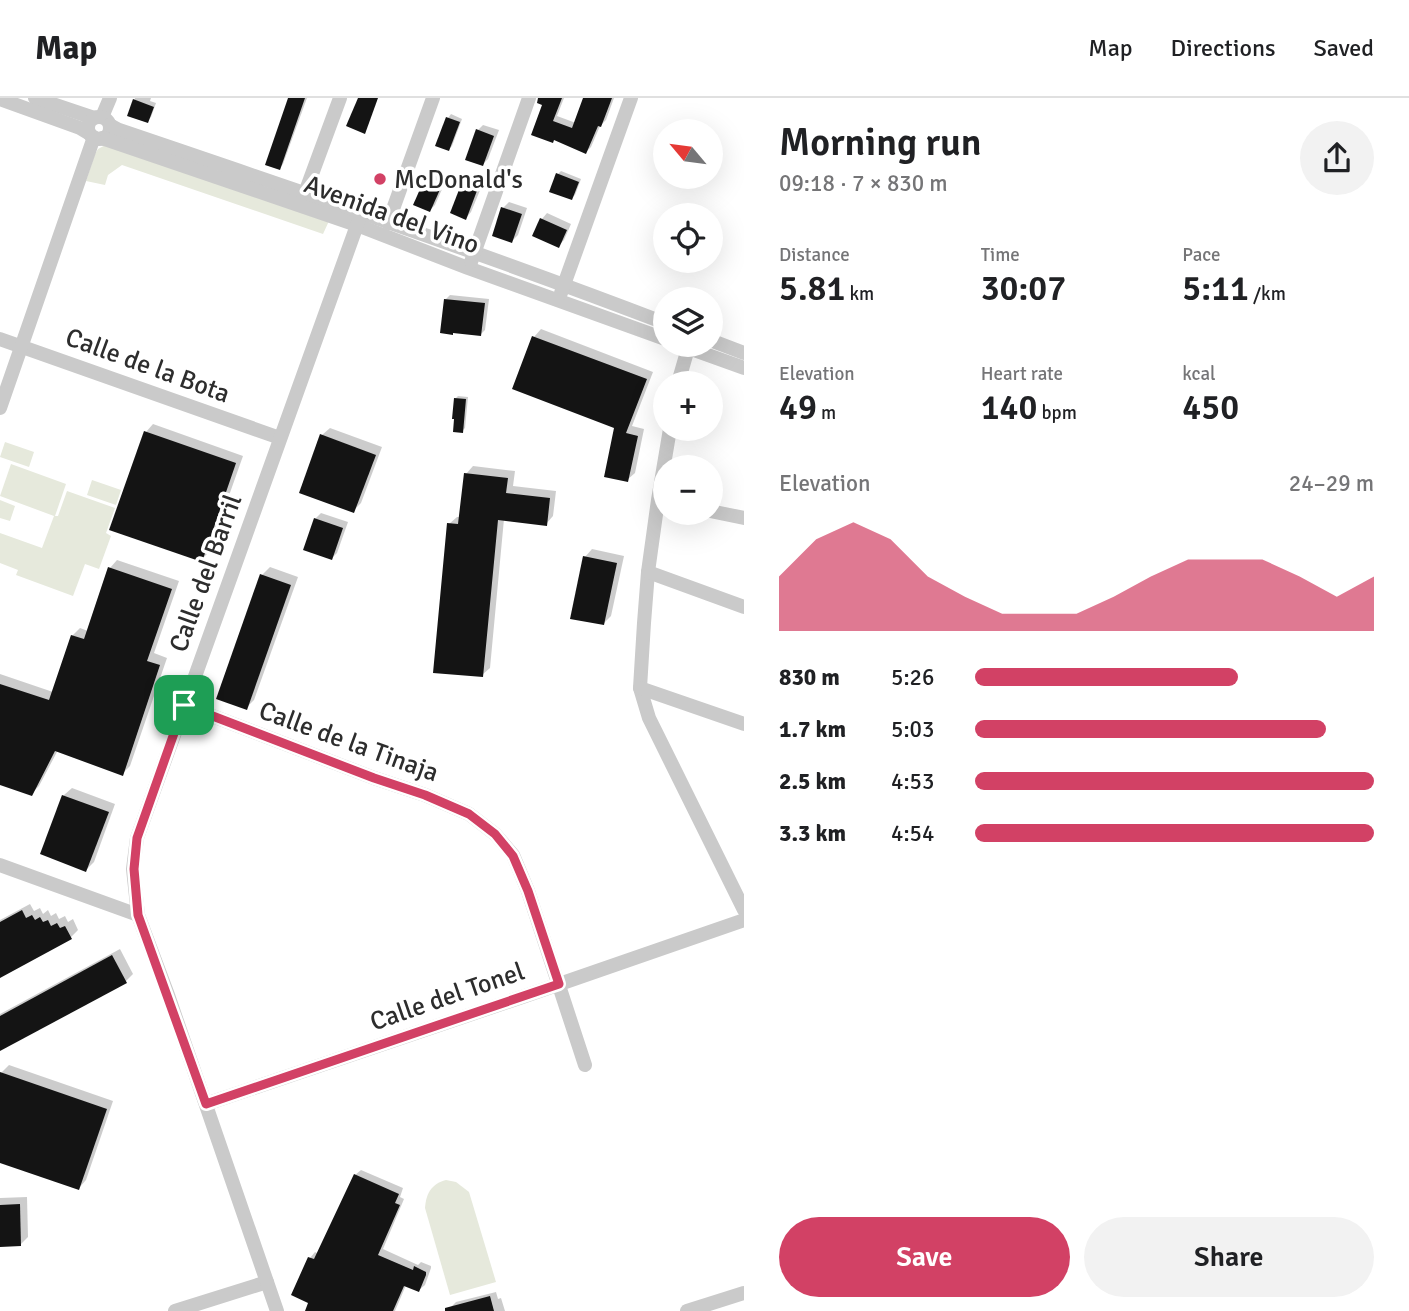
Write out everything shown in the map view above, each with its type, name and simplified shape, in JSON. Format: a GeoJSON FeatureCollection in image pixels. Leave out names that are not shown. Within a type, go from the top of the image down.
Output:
{"type":"FeatureCollection","features":[{"type":"Feature","properties":{"kind":"street","name":"Avenida del Vino"},"geometry":{"type":"LineString","coordinates":[[35,98],[99,128],[359,220],[388,223],[653,318]]}},
{"type":"Feature","properties":{"kind":"street"},"geometry":{"type":"LineString","coordinates":[[0,408],[110,98]]}},
{"type":"Feature","properties":{"kind":"street"},"geometry":{"type":"LineString","coordinates":[[305,193],[340,98]]}},
{"type":"Feature","properties":{"kind":"street"},"geometry":{"type":"LineString","coordinates":[[388,223],[433,98]]}},
{"type":"Feature","properties":{"kind":"street"},"geometry":{"type":"LineString","coordinates":[[468,268],[529,98]]}},
{"type":"Feature","properties":{"kind":"street"},"geometry":{"type":"LineString","coordinates":[[558,301],[631,98]]}},
{"type":"Feature","properties":{"kind":"street","name":"Avenida del Vino"},"geometry":{"type":"LineString","coordinates":[[0,99],[80,128],[119,130],[305,193],[468,268],[653,335]]}},
{"type":"Feature","properties":{"kind":"street","name":"Calle del Barril"},"geometry":{"type":"LineString","coordinates":[[277,1311],[138,915],[134,869],[137,838],[359,220]]}},
{"type":"Feature","properties":{"kind":"street","name":"Calle de la Bota"},"geometry":{"type":"LineString","coordinates":[[0,339],[279,438]]}},
{"type":"Feature","properties":{"kind":"street"},"geometry":{"type":"LineString","coordinates":[[723,345],[744,353]]}},
{"type":"Feature","properties":{"kind":"street"},"geometry":{"type":"LineString","coordinates":[[715,357],[744,368]]}},
{"type":"Feature","properties":{"kind":"street"},"geometry":{"type":"LineString","coordinates":[[723,514],[744,518]]}},
{"type":"Feature","properties":{"kind":"street"},"geometry":{"type":"LineString","coordinates":[[657,525],[648,572],[640,688],[649,718],[744,911]]}},
{"type":"Feature","properties":{"kind":"street"},"geometry":{"type":"LineString","coordinates":[[648,572],[744,607]]}},
{"type":"Feature","properties":{"kind":"street"},"geometry":{"type":"LineString","coordinates":[[640,688],[744,724]]}},
{"type":"Feature","properties":{"kind":"street","name":"Calle de la Tinaja"},"geometry":{"type":"LineString","coordinates":[[184,705],[425,795],[469,814],[495,834],[513,856],[528,891],[585,1065]]}},
{"type":"Feature","properties":{"kind":"street"},"geometry":{"type":"LineString","coordinates":[[0,865],[138,915]]}},
{"type":"Feature","properties":{"kind":"street","name":"Calle del Tonel"},"geometry":{"type":"LineString","coordinates":[[206,1104],[744,920]]}},
{"type":"Feature","properties":{"kind":"street"},"geometry":{"type":"LineString","coordinates":[[175,1311],[267,1282]]}},
{"type":"Feature","properties":{"kind":"street"},"geometry":{"type":"LineString","coordinates":[[687,1311],[744,1293]]}},
{"type":"Feature","properties":{"kind":"shaded area"},"geometry":{"type":"Polygon","coordinates":[[[109,143],[329,221],[323,234],[122,165],[108,175],[105,185],[86,181],[98,149],[109,143]]]}},
{"type":"Feature","properties":{"kind":"shaded area"},"geometry":{"type":"Polygon","coordinates":[[[5,442],[34,452],[29,467],[0,457],[5,442]]]}},
{"type":"Feature","properties":{"kind":"shaded area"},"geometry":{"type":"Polygon","coordinates":[[[11,464],[66,484],[55,516],[58,516],[67,491],[115,508],[106,533],[111,536],[99,569],[85,564],[73,596],[16,575],[18,570],[0,563],[0,533],[42,548],[54,516],[0,496],[11,464]]]}},
{"type":"Feature","properties":{"kind":"shaded area"},"geometry":{"type":"Polygon","coordinates":[[[92,480],[121,490],[116,505],[87,495],[92,480]]]}},
{"type":"Feature","properties":{"kind":"shaded area"},"geometry":{"type":"Polygon","coordinates":[[[0,500],[15,506],[10,521],[0,518],[0,500]]]}},
{"type":"Feature","properties":{"kind":"shaded area"},"geometry":{"type":"Polygon","coordinates":[[[446,1180],[456,1182],[469,1192],[496,1282],[450,1295],[425,1208],[430,1190],[446,1180]]]}},
{"type":"Feature","properties":{"kind":"building"},"geometry":{"type":"Polygon","coordinates":[[[288,98],[305,98],[280,170],[265,165],[288,98]]]}},
{"type":"Feature","properties":{"kind":"building"},"geometry":{"type":"Polygon","coordinates":[[[358,98],[378,98],[365,134],[346,126],[358,98]]]}},
{"type":"Feature","properties":{"kind":"building"},"geometry":{"type":"Polygon","coordinates":[[[538,98],[562,98],[553,121],[572,128],[583,98],[612,98],[601,127],[598,126],[586,154],[554,140],[553,143],[531,135],[542,105],[537,103],[538,98]]]}},
{"type":"Feature","properties":{"kind":"building"},"geometry":{"type":"Polygon","coordinates":[[[133,99],[154,107],[148,123],[127,116],[133,99]]]}},
{"type":"Feature","properties":{"kind":"building"},"geometry":{"type":"Polygon","coordinates":[[[446,117],[460,122],[449,151],[435,146],[446,117]]]}},
{"type":"Feature","properties":{"kind":"building"},"geometry":{"type":"Polygon","coordinates":[[[476,129],[494,136],[483,166],[465,160],[476,129]]]}},
{"type":"Feature","properties":{"kind":"building"},"geometry":{"type":"Polygon","coordinates":[[[556,173],[579,182],[572,200],[549,192],[556,173]]]}},
{"type":"Feature","properties":{"kind":"building"},"geometry":{"type":"Polygon","coordinates":[[[425,178],[442,185],[430,212],[413,205],[425,178]]]}},
{"type":"Feature","properties":{"kind":"building"},"geometry":{"type":"Polygon","coordinates":[[[462,182],[478,188],[466,220],[450,213],[462,182]]]}},
{"type":"Feature","properties":{"kind":"building"},"geometry":{"type":"Polygon","coordinates":[[[501,207],[522,214],[512,243],[492,236],[501,207]]]}},
{"type":"Feature","properties":{"kind":"building"},"geometry":{"type":"Polygon","coordinates":[[[540,218],[567,230],[559,248],[532,236],[540,218]]]}},
{"type":"Feature","properties":{"kind":"building"},"geometry":{"type":"Polygon","coordinates":[[[444,299],[485,303],[481,336],[440,333],[444,299]]]}},
{"type":"Feature","properties":{"kind":"building"},"geometry":{"type":"Polygon","coordinates":[[[532,336],[647,379],[626,433],[638,436],[628,482],[604,477],[614,428],[512,389],[532,336]]]}},
{"type":"Feature","properties":{"kind":"building"},"geometry":{"type":"Polygon","coordinates":[[[454,398],[466,399],[463,433],[453,432],[454,398]]]}},
{"type":"Feature","properties":{"kind":"building"},"geometry":{"type":"Polygon","coordinates":[[[144,431],[236,463],[202,562],[109,530],[144,431]]]}},
{"type":"Feature","properties":{"kind":"building"},"geometry":{"type":"Polygon","coordinates":[[[320,434],[376,455],[354,513],[299,493],[320,434]]]}},
{"type":"Feature","properties":{"kind":"building"},"geometry":{"type":"Polygon","coordinates":[[[464,473],[508,478],[506,493],[550,498],[547,526],[498,520],[483,677],[433,673],[447,523],[458,524],[464,473]]]}},
{"type":"Feature","properties":{"kind":"building"},"geometry":{"type":"Polygon","coordinates":[[[314,518],[343,528],[332,560],[303,550],[314,518]]]}},
{"type":"Feature","properties":{"kind":"building"},"geometry":{"type":"Polygon","coordinates":[[[583,556],[617,563],[604,625],[570,619],[583,556]]]}},
{"type":"Feature","properties":{"kind":"building"},"geometry":{"type":"Polygon","coordinates":[[[108,567],[172,589],[147,661],[160,665],[123,776],[55,751],[32,796],[0,785],[0,684],[49,700],[71,635],[84,639],[108,567]]]}},
{"type":"Feature","properties":{"kind":"building"},"geometry":{"type":"Polygon","coordinates":[[[260,574],[291,585],[247,710],[216,699],[260,574]]]}},
{"type":"Feature","properties":{"kind":"building"},"geometry":{"type":"Polygon","coordinates":[[[62,795],[109,812],[86,872],[40,854],[62,795]]]}},
{"type":"Feature","properties":{"kind":"building"},"geometry":{"type":"Polygon","coordinates":[[[22,910],[26,918],[32,915],[35,920],[40,917],[43,922],[48,920],[51,926],[57,923],[60,928],[65,926],[72,939],[0,978],[0,922],[22,910]]]}},
{"type":"Feature","properties":{"kind":"building"},"geometry":{"type":"Polygon","coordinates":[[[112,955],[127,983],[0,1051],[0,1016],[112,955]]]}},
{"type":"Feature","properties":{"kind":"building"},"geometry":{"type":"Polygon","coordinates":[[[0,1072],[107,1109],[79,1190],[0,1163],[0,1072]]]}},
{"type":"Feature","properties":{"kind":"building"},"geometry":{"type":"Polygon","coordinates":[[[354,1174],[399,1194],[395,1203],[400,1205],[378,1255],[413,1270],[414,1266],[426,1272],[426,1275],[419,1292],[404,1286],[393,1311],[305,1311],[308,1303],[291,1295],[308,1257],[314,1259],[354,1174]]]}},
{"type":"Feature","properties":{"kind":"building"},"geometry":{"type":"Polygon","coordinates":[[[20,1204],[21,1246],[0,1247],[0,1205],[20,1204]]]}},
{"type":"Feature","properties":{"kind":"building"},"geometry":{"type":"Polygon","coordinates":[[[490,1296],[494,1311],[445,1311],[445,1308],[490,1296]]]}},
{"type":"Feature","properties":{"kind":"place","name":"McDonald's"},"geometry":{"type":"Point","coordinates":[380,179]}},
{"type":"Feature","properties":{"kind":"route"},"geometry":{"type":"LineString","coordinates":[[184,705],[469,814],[495,834],[513,856],[528,891],[559,984],[206,1104],[138,915],[134,869],[137,838],[184,705]]}}]}
